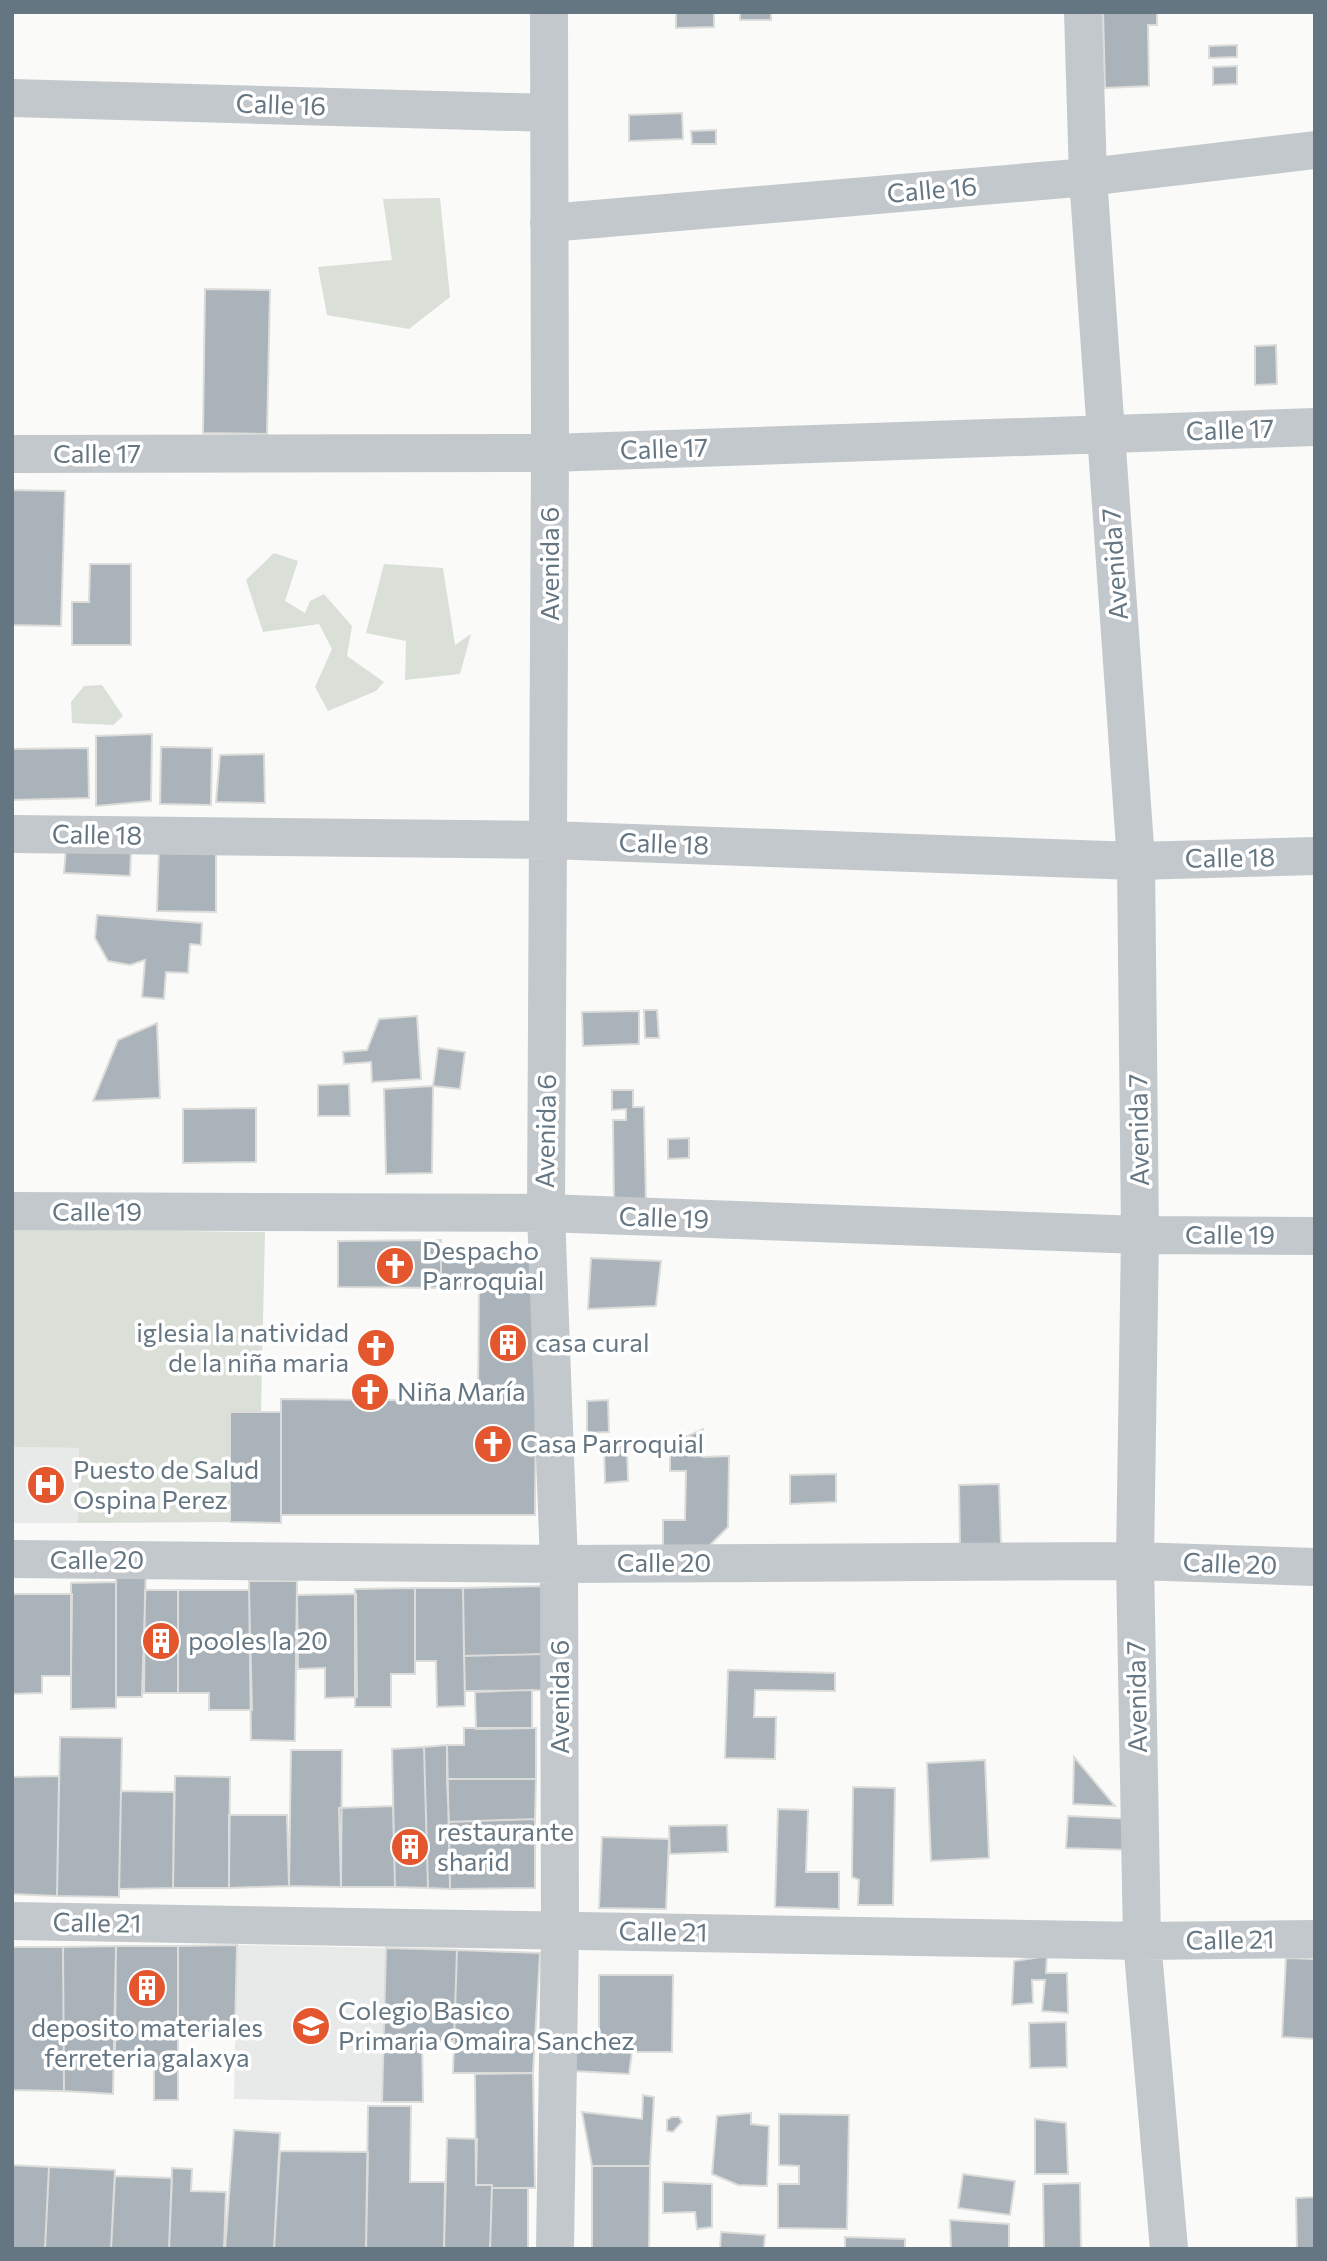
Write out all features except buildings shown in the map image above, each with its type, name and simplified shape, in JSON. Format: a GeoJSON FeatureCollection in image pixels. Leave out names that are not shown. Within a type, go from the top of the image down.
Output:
{"type":"FeatureCollection","features":[{"type":"Feature","properties":{"kind":"street","name":"Avenida 6"},"geometry":{"type":"LineString","coordinates":[[549,12],[549,840],[545,1213],[559,1564],[560,1930],[555,2249]]}},
{"type":"Feature","properties":{"kind":"street","name":"Avenida 7"},"geometry":{"type":"LineString","coordinates":[[1083,12],[1088,177],[1136,861],[1140,1235],[1135,1561],[1142,1941],[1170,2249]]}},
{"type":"Feature","properties":{"kind":"street","name":"Calle 16"},"geometry":{"type":"LineString","coordinates":[[12,98],[549,113]]}},
{"type":"Feature","properties":{"kind":"street","name":"Calle 16"},"geometry":{"type":"LineString","coordinates":[[549,223],[1088,177],[1315,150]]}},
{"type":"Feature","properties":{"kind":"street","name":"Calle 17"},"geometry":{"type":"LineString","coordinates":[[12,454],[550,453],[1315,427]]}},
{"type":"Feature","properties":{"kind":"street","name":"Calle 18"},"geometry":{"type":"LineString","coordinates":[[12,834],[549,840],[1136,861],[1315,856]]}},
{"type":"Feature","properties":{"kind":"street","name":"Calle 19"},"geometry":{"type":"LineString","coordinates":[[12,1211],[545,1213],[1140,1235],[1315,1236]]}},
{"type":"Feature","properties":{"kind":"street","name":"Calle 20"},"geometry":{"type":"LineString","coordinates":[[12,1559],[559,1564],[1135,1561],[1315,1567]]}},
{"type":"Feature","properties":{"kind":"street","name":"Calle 21"},"geometry":{"type":"LineString","coordinates":[[12,1922],[1142,1941],[1315,1939]]}},
{"type":"Feature","properties":{"kind":"shaded area"},"geometry":{"type":"Polygon","coordinates":[[[440,198],[450,297],[409,329],[327,315],[318,267],[392,260],[383,199],[440,198]]]}},
{"type":"Feature","properties":{"kind":"shaded area"},"geometry":{"type":"Polygon","coordinates":[[[274,553],[298,561],[285,601],[305,613],[310,601],[324,594],[352,626],[347,656],[384,682],[376,691],[328,711],[315,687],[332,649],[319,624],[263,632],[246,580],[274,553]]]}},
{"type":"Feature","properties":{"kind":"shaded area"},"geometry":{"type":"Polygon","coordinates":[[[384,564],[443,568],[455,645],[471,634],[460,674],[405,680],[406,641],[366,633],[384,564]]]}},
{"type":"Feature","properties":{"kind":"shaded area"},"geometry":{"type":"Polygon","coordinates":[[[102,685],[123,716],[113,725],[72,723],[71,702],[84,686],[102,685]]]}},
{"type":"Feature","properties":{"kind":"shaded area"},"geometry":{"type":"Polygon","coordinates":[[[12,1229],[265,1232],[261,1412],[230,1412],[230,1522],[78,1523],[79,1448],[12,1447],[12,1229]]]}},
{"type":"Feature","properties":{"kind":"shaded area","name":"Puesto de Salud Ospina Perez"},"geometry":{"type":"Polygon","coordinates":[[[12,1447],[79,1448],[78,1523],[12,1523],[12,1447]]]}},
{"type":"Feature","properties":{"kind":"shaded area"},"geometry":{"type":"Polygon","coordinates":[[[237,1945],[386,1948],[382,2102],[234,2099],[237,1945]]]}},
{"type":"Feature","properties":{"kind":"place","name":"Despacho Parroquial"},"geometry":{"type":"Point","coordinates":[395,1266]}},
{"type":"Feature","properties":{"kind":"place","name":"casa cural"},"geometry":{"type":"Point","coordinates":[508,1343]}},
{"type":"Feature","properties":{"kind":"place","name":"iglesia la natividad de la niña maria"},"geometry":{"type":"Point","coordinates":[376,1348]}},
{"type":"Feature","properties":{"kind":"place","name":"Niña María"},"geometry":{"type":"Point","coordinates":[370,1392]}},
{"type":"Feature","properties":{"kind":"place","name":"Casa Parroquial"},"geometry":{"type":"Point","coordinates":[493,1444]}},
{"type":"Feature","properties":{"kind":"place","name":"Puesto de Salud Ospina Perez"},"geometry":{"type":"Point","coordinates":[46,1485]}},
{"type":"Feature","properties":{"kind":"place","name":"pooles la 20"},"geometry":{"type":"Point","coordinates":[161,1641]}},
{"type":"Feature","properties":{"kind":"place","name":"restaurante sharid"},"geometry":{"type":"Point","coordinates":[410,1847]}},
{"type":"Feature","properties":{"kind":"place","name":"deposito materiales ferreteria galaxya"},"geometry":{"type":"Point","coordinates":[147,1988]}},
{"type":"Feature","properties":{"kind":"place","name":"Colegio Basico Primaria Omaira Sanchez"},"geometry":{"type":"Point","coordinates":[311,2026]}}]}
